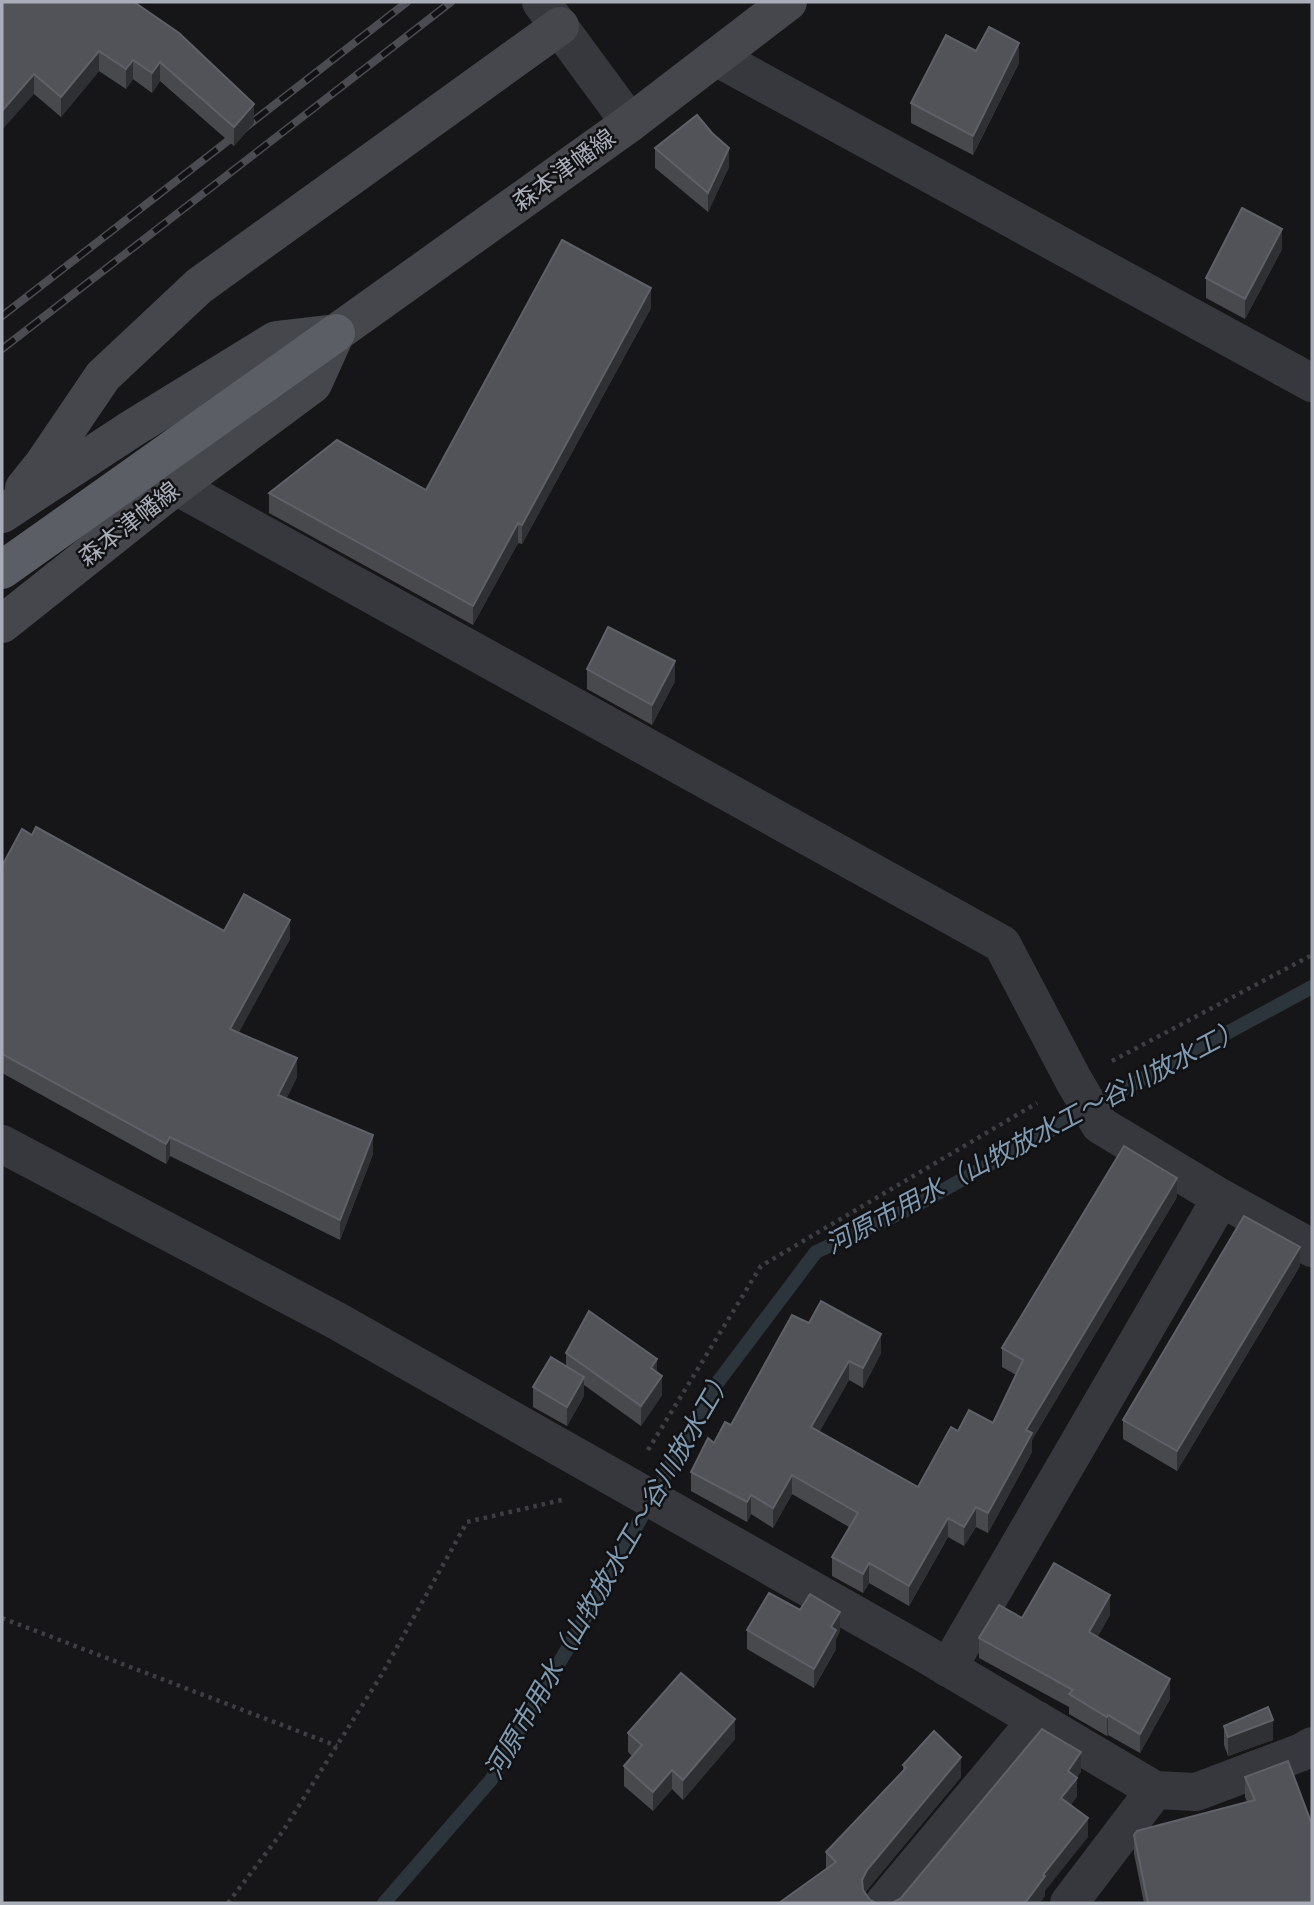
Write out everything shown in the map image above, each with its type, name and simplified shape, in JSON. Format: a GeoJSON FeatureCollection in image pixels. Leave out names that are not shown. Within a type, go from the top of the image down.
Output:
{"type":"FeatureCollection","features":[{"type":"Feature","properties":{"kind":"highway"},"geometry":{"type":"LineString","coordinates":[[2,570],[336,333]]}},
{"type":"Feature","properties":{"kind":"main road","name":"森本津幡線"},"geometry":{"type":"LineString","coordinates":[[2,514],[133,428],[276,340],[336,333],[630,122],[788,2]]}},
{"type":"Feature","properties":{"kind":"main road"},"geometry":{"type":"LineString","coordinates":[[2,514],[44,463],[103,376],[199,286],[550,14]]}},
{"type":"Feature","properties":{"kind":"main road","name":"森本津幡線"},"geometry":{"type":"LineString","coordinates":[[2,624],[176,486],[313,384],[336,333]]}},
{"type":"Feature","properties":{"kind":"street"},"geometry":{"type":"LineString","coordinates":[[550,14],[630,122]]}},
{"type":"Feature","properties":{"kind":"street"},"geometry":{"type":"LineString","coordinates":[[716,57],[1312,383]]}},
{"type":"Feature","properties":{"kind":"street"},"geometry":{"type":"LineString","coordinates":[[176,486],[1002,944],[1100,1125],[1221,1198],[1312,1248]]}},
{"type":"Feature","properties":{"kind":"street"},"geometry":{"type":"LineString","coordinates":[[2,1144],[337,1321],[948,1668],[1155,1790],[1196,1792],[1312,1746]]}},
{"type":"Feature","properties":{"kind":"street"},"geometry":{"type":"LineString","coordinates":[[948,1668],[1221,1198]]}},
{"type":"Feature","properties":{"kind":"street"},"geometry":{"type":"LineString","coordinates":[[884,1903],[1037,1720]]}},
{"type":"Feature","properties":{"kind":"street"},"geometry":{"type":"LineString","coordinates":[[1069,1903],[1155,1790]]}},
{"type":"Feature","properties":{"kind":"path"},"geometry":{"type":"LineString","coordinates":[[228,1903],[283,1831],[337,1746],[382,1674],[467,1522],[645,1495],[761,1266],[1083,1097],[1312,954]]}},
{"type":"Feature","properties":{"kind":"path"},"geometry":{"type":"LineString","coordinates":[[2,1618],[337,1746]]}},
{"type":"Feature","properties":{"kind":"building"},"geometry":{"type":"Polygon","coordinates":[[[2,2],[134,2],[179,33],[254,104],[234,127],[160,62],[152,73],[133,60],[126,69],[99,51],[61,97],[34,74],[2,111],[2,2]]]}},
{"type":"Feature","properties":{"kind":"building"},"geometry":{"type":"Polygon","coordinates":[[[989,27],[1019,43],[973,136],[911,103],[946,35],[976,51],[989,27]]]}},
{"type":"Feature","properties":{"kind":"building"},"geometry":{"type":"Polygon","coordinates":[[[697,115],[729,148],[708,193],[655,148],[697,115]]]}},
{"type":"Feature","properties":{"kind":"building"},"geometry":{"type":"Polygon","coordinates":[[[1242,208],[1282,229],[1245,299],[1206,278],[1242,208]]]}},
{"type":"Feature","properties":{"kind":"building"},"geometry":{"type":"Polygon","coordinates":[[[562,240],[651,288],[522,525],[518,523],[473,606],[269,493],[337,440],[426,490],[562,240]]]}},
{"type":"Feature","properties":{"kind":"building"},"geometry":{"type":"Polygon","coordinates":[[[608,627],[675,661],[652,705],[587,669],[608,627]]]}},
{"type":"Feature","properties":{"kind":"building"},"geometry":{"type":"Polygon","coordinates":[[[36,827],[224,931],[244,894],[290,920],[230,1029],[297,1058],[278,1095],[373,1135],[340,1220],[170,1137],[166,1144],[2,1054],[2,866],[22,829],[32,835],[36,827]]]}},
{"type":"Feature","properties":{"kind":"building"},"geometry":{"type":"Polygon","coordinates":[[[1124,1146],[1177,1178],[1026,1430],[1032,1433],[988,1513],[976,1507],[964,1527],[948,1518],[909,1586],[869,1563],[863,1574],[832,1557],[858,1513],[792,1475],[773,1508],[751,1495],[747,1502],[691,1472],[708,1438],[714,1443],[725,1422],[731,1425],[792,1315],[809,1323],[821,1301],[881,1334],[863,1368],[849,1361],[811,1427],[918,1487],[951,1427],[958,1431],[969,1410],[993,1423],[1023,1360],[1002,1348],[1124,1146]]]}},
{"type":"Feature","properties":{"kind":"building"},"geometry":{"type":"Polygon","coordinates":[[[1244,1216],[1300,1247],[1177,1451],[1123,1420],[1244,1216]]]}},
{"type":"Feature","properties":{"kind":"building"},"geometry":{"type":"Polygon","coordinates":[[[589,1311],[657,1359],[651,1368],[662,1376],[641,1406],[566,1353],[589,1311]]]}},
{"type":"Feature","properties":{"kind":"building"},"geometry":{"type":"Polygon","coordinates":[[[551,1357],[584,1377],[567,1407],[533,1387],[551,1357]]]}},
{"type":"Feature","properties":{"kind":"building"},"geometry":{"type":"Polygon","coordinates":[[[1054,1563],[1110,1595],[1089,1632],[1170,1679],[1140,1734],[1069,1694],[1073,1690],[979,1638],[999,1605],[1022,1618],[1054,1563]]]}},
{"type":"Feature","properties":{"kind":"building"},"geometry":{"type":"Polygon","coordinates":[[[769,1593],[800,1610],[810,1594],[840,1612],[831,1627],[836,1630],[814,1669],[747,1630],[769,1593]]]}},
{"type":"Feature","properties":{"kind":"building"},"geometry":{"type":"Polygon","coordinates":[[[681,1673],[735,1719],[683,1780],[672,1770],[653,1792],[624,1766],[642,1745],[628,1733],[681,1673]]]}},
{"type":"Feature","properties":{"kind":"building"},"geometry":{"type":"Polygon","coordinates":[[[1268,1707],[1273,1720],[1228,1737],[1224,1726],[1268,1707]]]}},
{"type":"Feature","properties":{"kind":"building"},"geometry":{"type":"Polygon","coordinates":[[[1042,1729],[1081,1752],[1068,1771],[1077,1778],[1061,1798],[1088,1818],[1043,1875],[1045,1876],[1025,1903],[892,1903],[901,1898],[1042,1729]]]}},
{"type":"Feature","properties":{"kind":"building"},"geometry":{"type":"Polygon","coordinates":[[[934,1731],[961,1757],[867,1870],[862,1880],[863,1890],[870,1900],[876,1903],[779,1903],[836,1862],[826,1852],[906,1768],[903,1765],[934,1731]]]}},
{"type":"Feature","properties":{"kind":"building"},"geometry":{"type":"Polygon","coordinates":[[[1288,1761],[1312,1822],[1312,1903],[1148,1903],[1134,1835],[1137,1831],[1255,1800],[1245,1777],[1288,1761]]]}},
{"type":"Feature","properties":{"kind":"waterway","name":"河原市用水（山牧放水工～谷川放水工）"},"geometry":{"type":"LineString","coordinates":[[384,1903],[491,1780],[715,1386],[816,1252],[913,1207],[1312,987]]}},
{"type":"Feature","properties":{"kind":"railway"},"geometry":{"type":"LineString","coordinates":[[2,316],[407,2]]}},
{"type":"Feature","properties":{"kind":"railway"},"geometry":{"type":"LineString","coordinates":[[2,349],[451,2]]}}]}
